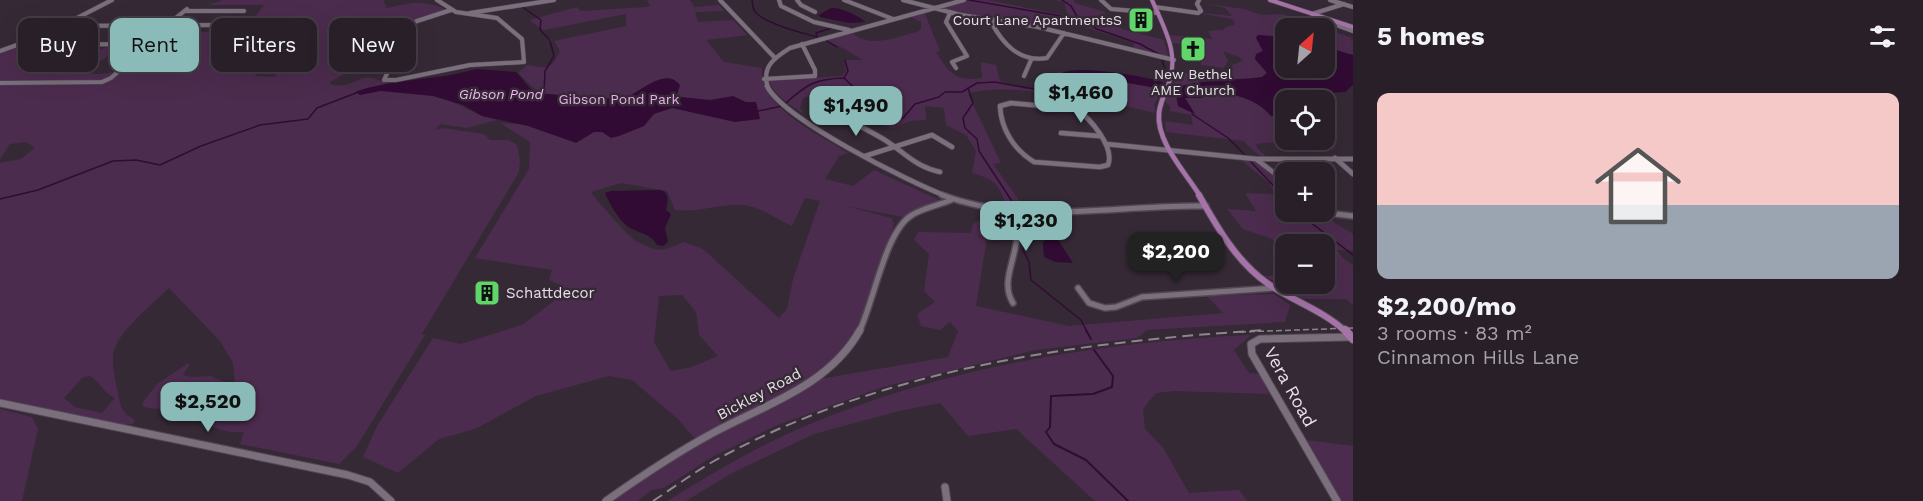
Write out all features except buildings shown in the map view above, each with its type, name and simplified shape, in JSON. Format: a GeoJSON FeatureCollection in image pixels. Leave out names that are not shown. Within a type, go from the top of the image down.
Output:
{"type":"FeatureCollection","features":[{"type":"Feature","properties":{"kind":"main road"},"geometry":{"type":"LineString","coordinates":[[1152,0],[1174,60],[1172,78],[1159,105],[1159,121],[1164,136],[1206,206],[1243,261],[1275,288]]}},
{"type":"Feature","properties":{"kind":"main road"},"geometry":{"type":"LineString","coordinates":[[1270,0],[1353,29]]}},
{"type":"Feature","properties":{"kind":"main road"},"geometry":{"type":"LineString","coordinates":[[1286,294],[1324,315],[1352,337]]}},
{"type":"Feature","properties":{"kind":"street"},"geometry":{"type":"LineString","coordinates":[[77,18],[112,0]]}},
{"type":"Feature","properties":{"kind":"street"},"geometry":{"type":"LineString","coordinates":[[437,0],[451,10],[462,14],[499,19],[522,39],[524,62],[470,65],[396,80],[384,80],[392,64],[391,46],[400,33],[416,21],[451,10]]}},
{"type":"Feature","properties":{"kind":"street"},"geometry":{"type":"LineString","coordinates":[[462,14],[554,0]]}},
{"type":"Feature","properties":{"kind":"street"},"geometry":{"type":"LineString","coordinates":[[720,0],[775,58]]}},
{"type":"Feature","properties":{"kind":"street"},"geometry":{"type":"LineString","coordinates":[[779,0],[781,6],[810,20],[850,31]]}},
{"type":"Feature","properties":{"kind":"street"},"geometry":{"type":"LineString","coordinates":[[797,0],[801,5],[815,12]]}},
{"type":"Feature","properties":{"kind":"street"},"geometry":{"type":"LineString","coordinates":[[844,0],[893,19]]}},
{"type":"Feature","properties":{"kind":"street"},"geometry":{"type":"LineString","coordinates":[[903,0],[950,13],[1027,24],[1174,60]]}},
{"type":"Feature","properties":{"kind":"street"},"geometry":{"type":"LineString","coordinates":[[964,0],[802,44],[775,58],[766,70],[764,79],[767,89],[788,110],[916,185],[951,200],[1013,212],[1206,206]]}},
{"type":"Feature","properties":{"kind":"street"},"geometry":{"type":"LineString","coordinates":[[1101,0],[1111,9],[1158,13]]}},
{"type":"Feature","properties":{"kind":"street"},"geometry":{"type":"LineString","coordinates":[[1155,7],[1198,13],[1201,11],[1197,4],[1199,0]]}},
{"type":"Feature","properties":{"kind":"street"},"geometry":{"type":"LineString","coordinates":[[1330,0],[1353,7]]}},
{"type":"Feature","properties":{"kind":"street"},"geometry":{"type":"LineString","coordinates":[[1312,14],[1344,4]]}},
{"type":"Feature","properties":{"kind":"street"},"geometry":{"type":"LineString","coordinates":[[176,18],[189,8]]}},
{"type":"Feature","properties":{"kind":"street"},"geometry":{"type":"LineString","coordinates":[[185,11],[244,11]]}},
{"type":"Feature","properties":{"kind":"street"},"geometry":{"type":"LineString","coordinates":[[950,13],[946,22],[968,58],[952,62],[956,68]]}},
{"type":"Feature","properties":{"kind":"street"},"geometry":{"type":"LineString","coordinates":[[990,20],[1016,55],[1031,60],[1047,58],[1064,33]]}},
{"type":"Feature","properties":{"kind":"street"},"geometry":{"type":"LineString","coordinates":[[0,51],[17,45],[141,44],[146,47],[111,78],[102,82],[0,83]]}},
{"type":"Feature","properties":{"kind":"street"},"geometry":{"type":"LineString","coordinates":[[764,79],[815,76],[815,70],[802,44]]}},
{"type":"Feature","properties":{"kind":"street"},"geometry":{"type":"LineString","coordinates":[[1024,76],[1031,60]]}},
{"type":"Feature","properties":{"kind":"street"},"geometry":{"type":"LineString","coordinates":[[1011,103],[1076,109],[1085,114],[1106,144],[1110,160],[1108,165],[1100,167],[1034,162],[1025,157],[1005,128],[1000,106],[1011,103]]}},
{"type":"Feature","properties":{"kind":"street"},"geometry":{"type":"LineString","coordinates":[[831,111],[879,136],[921,165],[940,172]]}},
{"type":"Feature","properties":{"kind":"street"},"geometry":{"type":"LineString","coordinates":[[1061,133],[1099,136]]}},
{"type":"Feature","properties":{"kind":"street"},"geometry":{"type":"LineString","coordinates":[[865,156],[932,135],[952,147]]}},
{"type":"Feature","properties":{"kind":"street"},"geometry":{"type":"LineString","coordinates":[[1106,144],[1256,159],[1353,159]]}},
{"type":"Feature","properties":{"kind":"street"},"geometry":{"type":"LineString","coordinates":[[1335,158],[1353,174]]}},
{"type":"Feature","properties":{"kind":"street"},"geometry":{"type":"LineString","coordinates":[[1256,159],[1275,174]]}},
{"type":"Feature","properties":{"kind":"street","name":"Bickley Road"},"geometry":{"type":"LineString","coordinates":[[606,501],[669,458],[802,388],[831,366],[849,348],[864,325],[900,225],[912,215],[951,200]]}},
{"type":"Feature","properties":{"kind":"street"},"geometry":{"type":"LineString","coordinates":[[1013,212],[1016,216],[1017,232],[1014,262],[1008,273],[1007,292],[1013,303]]}},
{"type":"Feature","properties":{"kind":"street"},"geometry":{"type":"LineString","coordinates":[[1335,214],[1353,216]]}},
{"type":"Feature","properties":{"kind":"street"},"geometry":{"type":"LineString","coordinates":[[1078,288],[1092,308],[1108,308],[1142,297],[1275,288]]}},
{"type":"Feature","properties":{"kind":"street","name":"Vera Road"},"geometry":{"type":"LineString","coordinates":[[1336,501],[1252,354],[1251,348],[1253,341],[1260,339],[1352,337]]}},
{"type":"Feature","properties":{"kind":"street"},"geometry":{"type":"LineString","coordinates":[[0,403],[348,475],[370,482],[391,501]]}},
{"type":"Feature","properties":{"kind":"street"},"geometry":{"type":"LineString","coordinates":[[945,487],[947,501]]}},
{"type":"Feature","properties":{"kind":"green space"},"geometry":{"type":"Polygon","coordinates":[[[223,0],[383,0],[387,8],[418,3],[447,10],[416,20],[416,18],[329,18],[329,72],[382,72],[346,73],[330,82],[331,85],[340,86],[371,78],[388,85],[445,76],[425,94],[446,99],[482,116],[497,120],[467,128],[440,124],[435,130],[443,128],[484,134],[490,140],[509,140],[517,145],[520,160],[519,172],[422,334],[425,335],[357,446],[339,464],[240,444],[244,432],[218,429],[177,411],[144,407],[142,403],[157,384],[187,364],[190,364],[183,375],[211,376],[235,387],[233,363],[220,341],[169,288],[127,329],[115,347],[113,368],[121,407],[135,420],[133,424],[118,424],[0,398],[0,163],[21,159],[35,148],[26,142],[10,144],[0,159],[0,52],[18,47],[18,72],[103,74],[111,72],[199,72],[199,33],[211,32],[211,72],[254,72],[256,76],[274,77],[279,72],[317,72],[317,18],[249,18],[255,17],[264,5],[208,5],[223,0]],[[90,376],[83,377],[64,398],[75,407],[102,413],[115,398],[90,376]]]}},
{"type":"Feature","properties":{"kind":"green space","name":"Gibson Pond Park"},"geometry":{"type":"Polygon","coordinates":[[[647,0],[690,0],[694,7],[719,5],[724,11],[695,12],[698,22],[733,20],[747,35],[706,40],[724,62],[762,68],[764,82],[770,95],[780,107],[807,128],[848,153],[839,156],[825,179],[853,186],[874,170],[939,200],[903,217],[846,206],[891,218],[894,224],[859,333],[814,380],[948,357],[958,331],[950,322],[940,330],[921,326],[917,314],[935,302],[924,291],[929,254],[914,240],[918,232],[971,233],[973,224],[991,213],[976,306],[1069,326],[1223,313],[1207,296],[1274,294],[1290,305],[1285,322],[1147,330],[1137,338],[1036,350],[883,387],[775,426],[712,457],[664,488],[651,490],[638,501],[606,501],[697,441],[678,419],[632,380],[609,376],[536,396],[475,429],[439,439],[398,473],[363,457],[377,426],[433,338],[461,344],[522,325],[554,301],[563,286],[549,280],[552,270],[475,258],[529,169],[530,142],[500,123],[519,124],[538,92],[518,73],[527,65],[548,67],[551,65],[560,51],[554,41],[626,26],[626,14],[544,30],[529,20],[577,7],[581,11],[650,6],[647,0]],[[621,183],[591,192],[612,218],[636,241],[659,250],[684,242],[703,249],[779,318],[787,309],[793,279],[820,201],[805,198],[792,226],[763,211],[745,205],[675,210],[667,191],[621,183]],[[682,295],[659,296],[654,342],[671,371],[692,367],[718,356],[699,335],[696,312],[682,295]]]}},
{"type":"Feature","properties":{"kind":"green space"},"geometry":{"type":"Polygon","coordinates":[[[970,0],[987,0],[1068,16],[1064,2],[1055,0],[1074,0],[1075,3],[1105,12],[1107,20],[1118,24],[1122,29],[1164,40],[1169,58],[1133,48],[1134,43],[1073,23],[1046,20],[1039,26],[939,9],[970,0]]]}},
{"type":"Feature","properties":{"kind":"green space"},"geometry":{"type":"Polygon","coordinates":[[[1204,3],[1243,9],[1262,15],[1282,14],[1295,18],[1275,18],[1275,37],[1256,36],[1263,51],[1255,59],[1268,73],[1262,77],[1172,87],[1177,72],[1216,78],[1217,73],[1232,72],[1232,65],[1243,61],[1223,51],[1228,61],[1224,68],[1201,65],[1200,55],[1206,56],[1202,47],[1172,43],[1170,35],[1212,39],[1208,31],[1223,30],[1234,25],[1235,22],[1232,19],[1203,13],[1232,16],[1225,8],[1204,3]]]}},
{"type":"Feature","properties":{"kind":"green space"},"geometry":{"type":"Polygon","coordinates":[[[936,10],[925,14],[940,51],[936,52],[949,71],[959,77],[982,78],[981,62],[996,65],[1000,81],[1024,89],[1042,89],[1059,71],[1062,72],[1058,76],[1162,89],[1154,105],[1155,113],[1088,99],[1033,91],[985,90],[968,94],[1001,163],[993,164],[1018,199],[1020,209],[1007,207],[995,184],[972,173],[976,151],[966,135],[946,125],[944,108],[925,106],[926,120],[910,121],[892,129],[827,96],[817,94],[803,98],[800,108],[804,114],[779,96],[769,81],[842,76],[846,71],[844,60],[863,60],[839,46],[836,48],[824,41],[852,33],[859,38],[875,41],[917,32],[921,29],[921,22],[909,16],[936,10]]]}},
{"type":"Feature","properties":{"kind":"green space"},"geometry":{"type":"Polygon","coordinates":[[[1311,15],[1323,18],[1301,18],[1311,15]]]}},
{"type":"Feature","properties":{"kind":"green space"},"geometry":{"type":"Polygon","coordinates":[[[1335,32],[1353,38],[1350,40],[1353,41],[1353,55],[1335,50],[1335,32]]]}},
{"type":"Feature","properties":{"kind":"green space"},"geometry":{"type":"Polygon","coordinates":[[[110,46],[110,54],[103,60],[98,60],[98,50],[110,46]]]}},
{"type":"Feature","properties":{"kind":"green space"},"geometry":{"type":"Polygon","coordinates":[[[1169,91],[1177,95],[1178,106],[1195,114],[1185,98],[1202,98],[1202,92],[1242,97],[1257,104],[1271,116],[1275,116],[1275,142],[1256,144],[1267,157],[1261,157],[1243,141],[1166,132],[1165,121],[1193,125],[1191,115],[1169,111],[1171,108],[1165,101],[1169,91]]]}},
{"type":"Feature","properties":{"kind":"green space"},"geometry":{"type":"Polygon","coordinates":[[[1241,160],[1256,161],[1275,176],[1275,194],[1269,183],[1241,160]]]}},
{"type":"Feature","properties":{"kind":"green space"},"geometry":{"type":"Polygon","coordinates":[[[1245,193],[1275,194],[1275,222],[1333,222],[1353,234],[1353,251],[1337,250],[1353,265],[1353,305],[1346,299],[1302,299],[1294,294],[1335,294],[1335,234],[1275,234],[1275,242],[1243,229],[1227,209],[1256,211],[1245,193]]]}},
{"type":"Feature","properties":{"kind":"green space"},"geometry":{"type":"Polygon","coordinates":[[[1265,276],[1275,276],[1275,282],[1265,276]]]}},
{"type":"Feature","properties":{"kind":"green space"},"geometry":{"type":"Polygon","coordinates":[[[1251,335],[1234,350],[1249,373],[1260,374],[1269,394],[1174,391],[1156,393],[1143,409],[1145,429],[1164,449],[1189,493],[1239,490],[1247,501],[1095,501],[1016,429],[968,436],[940,403],[899,411],[814,434],[732,473],[686,501],[667,501],[734,461],[785,435],[856,406],[911,388],[967,373],[1080,351],[1251,335]]]}},
{"type":"Feature","properties":{"kind":"green space"},"geometry":{"type":"Polygon","coordinates":[[[0,409],[32,417],[38,429],[22,501],[0,501],[0,409]]]}},
{"type":"Feature","properties":{"kind":"green space"},"geometry":{"type":"Polygon","coordinates":[[[1306,440],[1353,446],[1353,501],[1341,501],[1306,440]]]}},
{"type":"Feature","properties":{"kind":"water"},"geometry":{"type":"Polygon","coordinates":[[[831,8],[849,12],[865,22],[849,23],[820,17],[819,15],[831,8]]]}},
{"type":"Feature","properties":{"kind":"water"},"geometry":{"type":"Polygon","coordinates":[[[1258,35],[1275,36],[1275,78],[1335,78],[1335,50],[1353,55],[1353,85],[1345,92],[1335,93],[1335,90],[1275,90],[1275,116],[1271,116],[1258,104],[1242,97],[1206,92],[1202,93],[1202,98],[1185,98],[1195,114],[1178,106],[1176,94],[1162,89],[1057,76],[1075,70],[1104,71],[1153,79],[1179,88],[1193,83],[1262,77],[1267,73],[1255,59],[1256,54],[1263,51],[1256,38],[1258,35]]]}},
{"type":"Feature","properties":{"kind":"water","name":"Gibson Pond"},"geometry":{"type":"Polygon","coordinates":[[[476,69],[516,72],[535,92],[607,98],[629,96],[651,83],[667,78],[680,85],[677,95],[681,97],[710,100],[733,96],[746,102],[756,102],[760,119],[735,122],[672,108],[654,114],[644,126],[619,136],[611,138],[602,132],[594,132],[576,143],[528,126],[482,116],[463,105],[433,96],[381,91],[360,95],[355,92],[384,84],[446,76],[476,69]]]}},
{"type":"Feature","properties":{"kind":"water"},"geometry":{"type":"Polygon","coordinates":[[[659,190],[667,195],[666,210],[671,214],[665,228],[668,242],[663,246],[657,245],[647,235],[626,225],[614,210],[605,193],[659,190]]]}},
{"type":"Feature","properties":{"kind":"water"},"geometry":{"type":"Polygon","coordinates":[[[1045,226],[1055,235],[1073,263],[1055,262],[1044,257],[1043,243],[1048,235],[1045,226]]]}},
{"type":"Feature","properties":{"kind":"waterway"},"geometry":{"type":"LineString","coordinates":[[752,0],[753,9],[758,15],[783,27],[817,37],[816,33],[832,28]]}},
{"type":"Feature","properties":{"kind":"waterway"},"geometry":{"type":"LineString","coordinates":[[969,0],[1078,19],[1097,29],[1140,44],[1162,56]]}},
{"type":"Feature","properties":{"kind":"waterway"},"geometry":{"type":"LineString","coordinates":[[1062,0],[1071,6],[1078,18]]}},
{"type":"Feature","properties":{"kind":"waterway"},"geometry":{"type":"LineString","coordinates":[[521,6],[541,20],[540,30],[549,39]]}},
{"type":"Feature","properties":{"kind":"waterway"},"geometry":{"type":"LineString","coordinates":[[825,40],[837,47]]}},
{"type":"Feature","properties":{"kind":"waterway"},"geometry":{"type":"LineString","coordinates":[[544,92],[545,71],[554,56],[550,41]]}},
{"type":"Feature","properties":{"kind":"waterway"},"geometry":{"type":"LineString","coordinates":[[844,78],[848,71],[845,60]]}},
{"type":"Feature","properties":{"kind":"waterway"},"geometry":{"type":"LineString","coordinates":[[1162,60],[1165,69]]}},
{"type":"Feature","properties":{"kind":"waterway"},"geometry":{"type":"LineString","coordinates":[[1154,81],[1164,72]]}},
{"type":"Feature","properties":{"kind":"waterway"},"geometry":{"type":"LineString","coordinates":[[968,88],[977,83],[995,82],[1045,91],[1052,88],[1060,77]]}},
{"type":"Feature","properties":{"kind":"waterway"},"geometry":{"type":"LineString","coordinates":[[786,103],[800,91],[818,81],[844,78]]}},
{"type":"Feature","properties":{"kind":"waterway"},"geometry":{"type":"LineString","coordinates":[[844,78],[864,97],[868,108],[883,119],[891,121],[903,118],[915,104],[939,97],[945,92],[962,92],[968,88]]}},
{"type":"Feature","properties":{"kind":"waterway"},"geometry":{"type":"LineString","coordinates":[[968,88],[973,103],[963,118],[965,128],[977,139],[979,151],[1017,209]]}},
{"type":"Feature","properties":{"kind":"waterway"},"geometry":{"type":"LineString","coordinates":[[0,199],[38,190],[113,161],[136,160],[160,165],[201,146],[260,125],[308,119],[317,108],[356,93]]}},
{"type":"Feature","properties":{"kind":"waterway"},"geometry":{"type":"LineString","coordinates":[[758,111],[782,106]]}},
{"type":"Feature","properties":{"kind":"waterway"},"geometry":{"type":"LineString","coordinates":[[1192,114],[1228,138],[1246,156]]}},
{"type":"Feature","properties":{"kind":"waterway"},"geometry":{"type":"LineString","coordinates":[[1250,161],[1275,187]]}},
{"type":"Feature","properties":{"kind":"waterway"},"geometry":{"type":"LineString","coordinates":[[1022,216],[1027,229],[1023,250],[1029,262],[1031,280],[1081,320],[1086,330]]}},
{"type":"Feature","properties":{"kind":"waterway"},"geometry":{"type":"LineString","coordinates":[[1310,222],[1353,255]]}},
{"type":"Feature","properties":{"kind":"waterway"},"geometry":{"type":"LineString","coordinates":[[1086,330],[1091,339]]}},
{"type":"Feature","properties":{"kind":"waterway"},"geometry":{"type":"LineString","coordinates":[[1094,350],[1113,376],[1112,387],[1093,394],[1051,396],[1050,427],[1046,432],[1054,444],[1086,460],[1128,501]]}},
{"type":"Feature","properties":{"kind":"railway"},"geometry":{"type":"LineString","coordinates":[[1240,332],[1353,328]]}},
{"type":"Feature","properties":{"kind":"railway"},"geometry":{"type":"LineString","coordinates":[[653,501],[714,461],[778,429],[845,403],[913,382],[982,365],[1052,352],[1123,342],[1266,330]]}},
{"type":"Feature","properties":{"kind":"place","name":"Court Lane ApartmentsS"},"geometry":{"type":"Point","coordinates":[1141,20]}},
{"type":"Feature","properties":{"kind":"place","name":"New Bethel AME Church"},"geometry":{"type":"Point","coordinates":[1193,49]}},
{"type":"Feature","properties":{"kind":"place","name":"Schattdecor"},"geometry":{"type":"Point","coordinates":[487,293]}}]}
